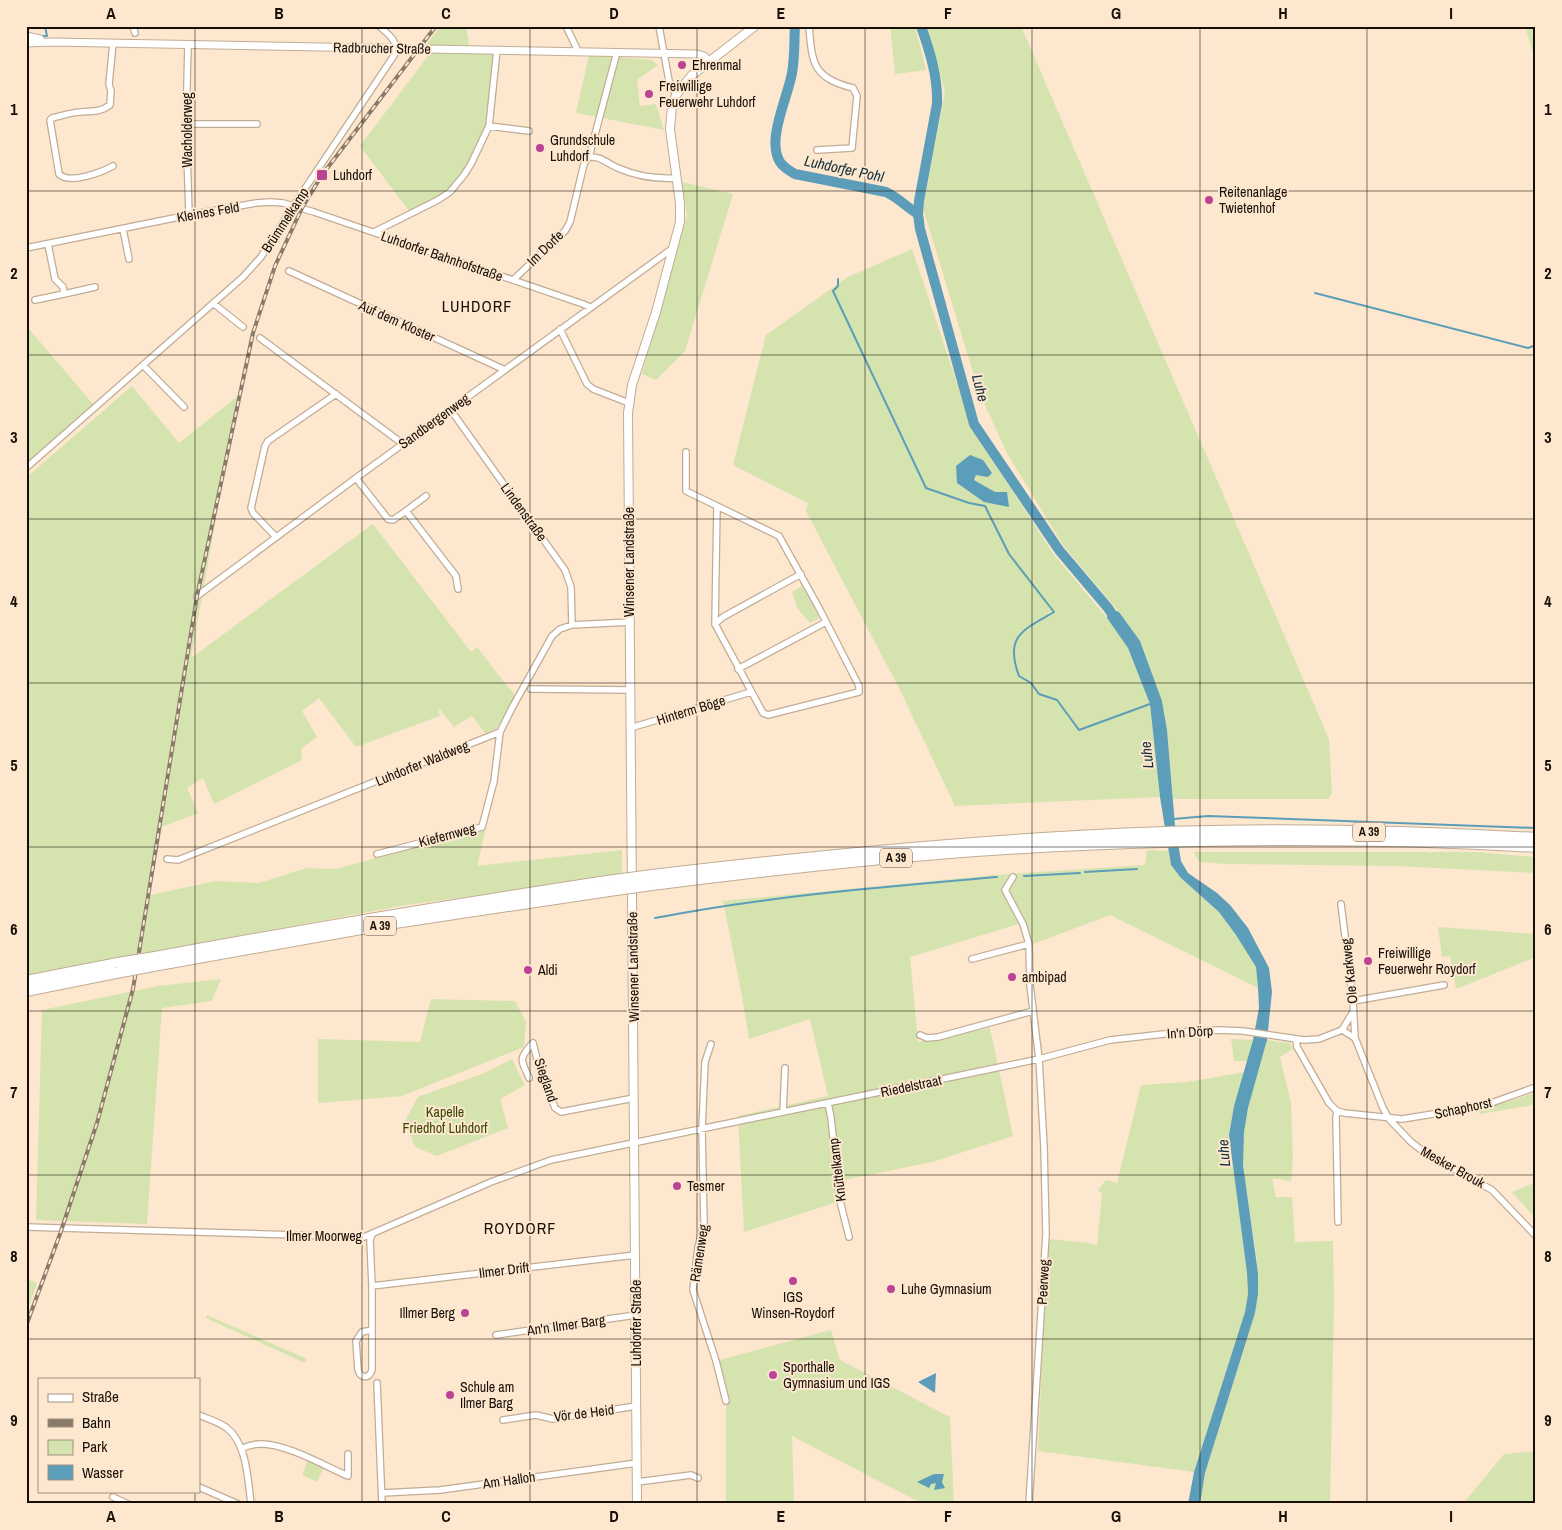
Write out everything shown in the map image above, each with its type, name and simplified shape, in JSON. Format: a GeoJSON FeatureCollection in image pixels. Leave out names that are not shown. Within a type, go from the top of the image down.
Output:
{"type":"FeatureCollection","features":[{"type":"Feature","properties":{"kind":"highway","name":"A 39"},"geometry":{"type":"LineString","coordinates":[[26,981],[117,968],[387,915],[806,858],[902,848],[1080,836],[1140,838],[1366,832],[1536,838]]}},
{"type":"Feature","properties":{"kind":"highway","name":"A 39"},"geometry":{"type":"LineString","coordinates":[[1204,836],[1536,847]]}},
{"type":"Feature","properties":{"kind":"highway","name":"A 39"},"geometry":{"type":"LineString","coordinates":[[26,991],[117,968]]}},
{"type":"Feature","properties":{"kind":"main road","name":"Winsener Landstraße"},"geometry":{"type":"LineString","coordinates":[[634,1143],[629,403],[632,385],[656,312],[681,212],[670,129],[672,106],[676,95],[692,75],[755,26]]}},
{"type":"Feature","properties":{"kind":"main road","name":"Luhdorfer Straße"},"geometry":{"type":"LineString","coordinates":[[634,1143],[637,1504]]}},
{"type":"Feature","properties":{"kind":"street"},"geometry":{"type":"LineString","coordinates":[[379,26],[394,39],[397,48]]}},
{"type":"Feature","properties":{"kind":"street"},"geometry":{"type":"LineString","coordinates":[[566,26],[578,52]]}},
{"type":"Feature","properties":{"kind":"street"},"geometry":{"type":"LineString","coordinates":[[659,26],[669,81],[676,95]]}},
{"type":"Feature","properties":{"kind":"street"},"geometry":{"type":"LineString","coordinates":[[809,26],[811,56],[819,71],[836,84],[853,88],[857,96],[852,148],[818,150]]}},
{"type":"Feature","properties":{"kind":"street","name":"Radbrucher Straße"},"geometry":{"type":"LineString","coordinates":[[26,36],[53,42]]}},
{"type":"Feature","properties":{"kind":"street","name":"Radbrucher Straße"},"geometry":{"type":"LineString","coordinates":[[26,42],[663,53],[697,54],[704,56],[709,61]]}},
{"type":"Feature","properties":{"kind":"street"},"geometry":{"type":"LineString","coordinates":[[113,43],[109,84],[111,91],[110,105],[104,109],[81,112],[50,120],[59,174],[62,177],[68,179],[100,173],[113,166]]}},
{"type":"Feature","properties":{"kind":"street","name":"Wacholderweg"},"geometry":{"type":"LineString","coordinates":[[188,45],[186,124],[189,215]]}},
{"type":"Feature","properties":{"kind":"street","name":"Brümmelkamp"},"geometry":{"type":"LineString","coordinates":[[26,468],[243,277],[261,257],[395,54],[397,48]]}},
{"type":"Feature","properties":{"kind":"street"},"geometry":{"type":"LineString","coordinates":[[374,232],[450,192],[471,164],[489,126],[497,50]]}},
{"type":"Feature","properties":{"kind":"street","name":"Im Dorfe"},"geometry":{"type":"LineString","coordinates":[[513,280],[564,231],[570,222],[584,164],[589,156],[617,52]]}},
{"type":"Feature","properties":{"kind":"street"},"geometry":{"type":"LineString","coordinates":[[186,124],[257,124]]}},
{"type":"Feature","properties":{"kind":"street"},"geometry":{"type":"LineString","coordinates":[[489,126],[529,131]]}},
{"type":"Feature","properties":{"kind":"street"},"geometry":{"type":"LineString","coordinates":[[589,156],[598,157],[617,168],[648,177],[676,178]]}},
{"type":"Feature","properties":{"kind":"street","name":"Kleines Feld"},"geometry":{"type":"LineString","coordinates":[[26,248],[189,215],[270,202],[294,206]]}},
{"type":"Feature","properties":{"kind":"street","name":"Luhdorfer Bahnhofstraße"},"geometry":{"type":"LineString","coordinates":[[294,206],[590,307]]}},
{"type":"Feature","properties":{"kind":"street"},"geometry":{"type":"LineString","coordinates":[[123,229],[129,259]]}},
{"type":"Feature","properties":{"kind":"street"},"geometry":{"type":"LineString","coordinates":[[48,244],[55,279],[63,287],[64,294]]}},
{"type":"Feature","properties":{"kind":"street","name":"Sandbergenweg"},"geometry":{"type":"LineString","coordinates":[[197,596],[560,328],[673,248]]}},
{"type":"Feature","properties":{"kind":"street","name":"Auf dem Kloster"},"geometry":{"type":"LineString","coordinates":[[289,271],[505,370]]}},
{"type":"Feature","properties":{"kind":"street"},"geometry":{"type":"LineString","coordinates":[[35,300],[95,288]]}},
{"type":"Feature","properties":{"kind":"street"},"geometry":{"type":"LineString","coordinates":[[214,303],[243,327]]}},
{"type":"Feature","properties":{"kind":"street"},"geometry":{"type":"LineString","coordinates":[[560,328],[587,384],[593,389],[629,403]]}},
{"type":"Feature","properties":{"kind":"street"},"geometry":{"type":"LineString","coordinates":[[260,338],[403,444]]}},
{"type":"Feature","properties":{"kind":"street"},"geometry":{"type":"LineString","coordinates":[[143,365],[184,407]]}},
{"type":"Feature","properties":{"kind":"street"},"geometry":{"type":"LineString","coordinates":[[276,536],[253,513],[252,508],[265,446],[268,441],[336,394]]}},
{"type":"Feature","properties":{"kind":"street","name":"Lindenstraße"},"geometry":{"type":"LineString","coordinates":[[450,409],[565,570],[571,587],[572,625]]}},
{"type":"Feature","properties":{"kind":"street"},"geometry":{"type":"LineString","coordinates":[[686,452],[686,491],[779,536],[801,574],[859,686],[859,692],[768,715],[763,713],[715,624],[716,506]]}},
{"type":"Feature","properties":{"kind":"street"},"geometry":{"type":"LineString","coordinates":[[356,478],[388,519],[392,520],[426,496]]}},
{"type":"Feature","properties":{"kind":"street"},"geometry":{"type":"LineString","coordinates":[[406,511],[456,576],[458,589]]}},
{"type":"Feature","properties":{"kind":"street"},"geometry":{"type":"LineString","coordinates":[[715,624],[723,617],[801,574]]}},
{"type":"Feature","properties":{"kind":"street"},"geometry":{"type":"LineString","coordinates":[[500,732],[552,636],[560,629],[572,625],[630,622]]}},
{"type":"Feature","properties":{"kind":"street"},"geometry":{"type":"LineString","coordinates":[[738,669],[826,622]]}},
{"type":"Feature","properties":{"kind":"street"},"geometry":{"type":"LineString","coordinates":[[531,689],[630,690]]}},
{"type":"Feature","properties":{"kind":"street","name":"Hinterm Böge"},"geometry":{"type":"LineString","coordinates":[[630,728],[751,692]]}},
{"type":"Feature","properties":{"kind":"street","name":"Kiefernweg"},"geometry":{"type":"LineString","coordinates":[[377,854],[482,827],[494,781],[500,732]]}},
{"type":"Feature","properties":{"kind":"street","name":"Luhdorfer Waldweg"},"geometry":{"type":"LineString","coordinates":[[167,859],[178,860],[500,732]]}},
{"type":"Feature","properties":{"kind":"street","name":"Peerweg"},"geometry":{"type":"LineString","coordinates":[[1013,877],[1006,890],[1023,924],[1028,944],[1039,1060],[1044,1147],[1046,1234],[1029,1504]]}},
{"type":"Feature","properties":{"kind":"street","name":"Ole Karkweg"},"geometry":{"type":"LineString","coordinates":[[1341,904],[1353,1001],[1355,1038]]}},
{"type":"Feature","properties":{"kind":"street"},"geometry":{"type":"LineString","coordinates":[[972,959],[1028,944]]}},
{"type":"Feature","properties":{"kind":"street"},"geometry":{"type":"LineString","coordinates":[[1353,1001],[1444,985]]}},
{"type":"Feature","properties":{"kind":"street"},"geometry":{"type":"LineString","coordinates":[[1353,1010],[1342,1030],[1355,1038]]}},
{"type":"Feature","properties":{"kind":"street"},"geometry":{"type":"LineString","coordinates":[[920,1035],[927,1038],[938,1037],[1033,1011]]}},
{"type":"Feature","properties":{"kind":"street","name":"In'n Dörp"},"geometry":{"type":"LineString","coordinates":[[1039,1060],[1117,1038],[1194,1030],[1244,1032],[1296,1040],[1319,1039],[1342,1030]]}},
{"type":"Feature","properties":{"kind":"street","name":"Mesker Brouk"},"geometry":{"type":"LineString","coordinates":[[1355,1038],[1383,1108],[1389,1119],[1403,1135],[1419,1149],[1492,1190],[1536,1236]]}},
{"type":"Feature","properties":{"kind":"street"},"geometry":{"type":"LineString","coordinates":[[1296,1040],[1297,1047],[1329,1103],[1337,1111],[1338,1222]]}},
{"type":"Feature","properties":{"kind":"street","name":"Siegland"},"geometry":{"type":"LineString","coordinates":[[530,1078],[522,1056],[533,1043],[555,1108],[561,1112],[634,1098]]}},
{"type":"Feature","properties":{"kind":"street","name":"Rämenweg"},"geometry":{"type":"LineString","coordinates":[[711,1044],[705,1062],[702,1129],[704,1224],[698,1247],[693,1290],[716,1361],[726,1401]]}},
{"type":"Feature","properties":{"kind":"street","name":"Riedelstraat"},"geometry":{"type":"LineString","coordinates":[[634,1143],[1039,1060]]}},
{"type":"Feature","properties":{"kind":"street"},"geometry":{"type":"LineString","coordinates":[[783,1112],[785,1068]]}},
{"type":"Feature","properties":{"kind":"street","name":"Schaphorst"},"geometry":{"type":"LineString","coordinates":[[1337,1111],[1389,1119],[1402,1119],[1476,1106],[1536,1087]]}},
{"type":"Feature","properties":{"kind":"street","name":"Knüttelkamp"},"geometry":{"type":"LineString","coordinates":[[828,1103],[840,1201],[849,1236]]}},
{"type":"Feature","properties":{"kind":"street","name":"Ilmer Moorweg"},"geometry":{"type":"LineString","coordinates":[[26,1227],[364,1237],[526,1168],[551,1160],[634,1143]]}},
{"type":"Feature","properties":{"kind":"street"},"geometry":{"type":"LineString","coordinates":[[372,1235],[370,1240],[372,1286],[372,1330],[372,1370],[371,1374],[363,1377],[359,1374],[358,1370],[356,1341],[362,1332],[372,1330]]}},
{"type":"Feature","properties":{"kind":"street","name":"Ilmer Drift"},"geometry":{"type":"LineString","coordinates":[[372,1286],[635,1254]]}},
{"type":"Feature","properties":{"kind":"street","name":"An'n Ilmer Barg"},"geometry":{"type":"LineString","coordinates":[[496,1335],[636,1316]]}},
{"type":"Feature","properties":{"kind":"street"},"geometry":{"type":"LineString","coordinates":[[377,1383],[382,1504]]}},
{"type":"Feature","properties":{"kind":"street","name":"Vör de Heid"},"geometry":{"type":"LineString","coordinates":[[503,1420],[536,1415],[553,1419],[636,1406]]}},
{"type":"Feature","properties":{"kind":"street"},"geometry":{"type":"LineString","coordinates":[[200,1415],[225,1427],[234,1434],[241,1449],[250,1504]]}},
{"type":"Feature","properties":{"kind":"street"},"geometry":{"type":"LineString","coordinates":[[241,1449],[261,1444],[277,1446],[288,1449],[348,1476],[348,1454]]}},
{"type":"Feature","properties":{"kind":"street","name":"Am Halloh"},"geometry":{"type":"LineString","coordinates":[[382,1493],[440,1490],[637,1463]]}},
{"type":"Feature","properties":{"kind":"street"},"geometry":{"type":"LineString","coordinates":[[637,1482],[691,1475],[698,1478]]}},
{"type":"Feature","properties":{"kind":"street"},"geometry":{"type":"LineString","coordinates":[[200,1487],[238,1504]]}},
{"type":"Feature","properties":{"kind":"street"},"geometry":{"type":"LineString","coordinates":[[113,1497],[128,1504]]}},
{"type":"Feature","properties":{"kind":"green space"},"geometry":{"type":"Polygon","coordinates":[[[441,26],[466,26],[469,45],[426,45],[441,26]]]}},
{"type":"Feature","properties":{"kind":"green space"},"geometry":{"type":"Polygon","coordinates":[[[890,26],[915,26],[926,70],[895,74],[890,26]]]}},
{"type":"Feature","properties":{"kind":"green space"},"geometry":{"type":"Polygon","coordinates":[[[927,26],[1021,26],[1329,739],[1332,793],[1328,799],[1173,799],[1167,730],[1162,701],[1140,641],[1119,612],[1063,545],[1007,453],[979,392],[923,208],[945,91],[927,26]]]}},
{"type":"Feature","properties":{"kind":"green space"},"geometry":{"type":"Polygon","coordinates":[[[1525,26],[1536,26],[1536,63],[1525,26]]]}},
{"type":"Feature","properties":{"kind":"green space"},"geometry":{"type":"Polygon","coordinates":[[[431,52],[496,52],[487,124],[460,179],[437,198],[409,211],[360,146],[431,52]]]}},
{"type":"Feature","properties":{"kind":"green space"},"geometry":{"type":"Polygon","coordinates":[[[589,55],[651,60],[658,65],[637,80],[640,106],[656,104],[664,130],[576,113],[589,55]]]}},
{"type":"Feature","properties":{"kind":"green space"},"geometry":{"type":"Polygon","coordinates":[[[682,182],[733,194],[685,351],[656,380],[642,374],[687,216],[682,182]]]}},
{"type":"Feature","properties":{"kind":"green space"},"geometry":{"type":"Polygon","coordinates":[[[912,249],[972,428],[1054,555],[1107,618],[1128,648],[1150,704],[1160,797],[955,806],[900,690],[806,511],[808,503],[733,465],[766,335],[848,277],[912,249]],[[983,460],[958,483],[995,492],[974,480],[983,460]]]}},
{"type":"Feature","properties":{"kind":"green space"},"geometry":{"type":"Polygon","coordinates":[[[29,329],[93,404],[26,464],[26,330],[29,329]]]}},
{"type":"Feature","properties":{"kind":"green space"},"geometry":{"type":"Polygon","coordinates":[[[132,386],[179,443],[238,396],[191,658],[373,524],[471,652],[477,647],[516,696],[496,729],[485,733],[472,716],[454,727],[438,707],[440,716],[356,747],[319,698],[302,711],[317,737],[301,749],[302,760],[214,804],[203,778],[187,788],[198,813],[162,827],[150,895],[216,881],[259,883],[307,868],[336,869],[486,828],[477,866],[622,850],[622,876],[406,905],[26,975],[26,521],[29,519],[27,477],[132,386]]]}},
{"type":"Feature","properties":{"kind":"green space"},"geometry":{"type":"Polygon","coordinates":[[[802,586],[818,615],[818,619],[810,623],[798,609],[792,592],[802,586]]]}},
{"type":"Feature","properties":{"kind":"green space"},"geometry":{"type":"Polygon","coordinates":[[[1147,850],[1169,851],[1171,865],[1181,878],[1219,912],[1256,967],[1258,988],[1110,915],[1033,944],[1025,922],[910,957],[918,1042],[990,1028],[1013,1136],[932,1162],[839,1181],[840,1201],[744,1232],[738,1116],[828,1096],[810,1019],[749,1039],[723,901],[995,875],[1145,865],[1147,850]]]}},
{"type":"Feature","properties":{"kind":"green space"},"geometry":{"type":"Polygon","coordinates":[[[1193,852],[1474,852],[1536,857],[1536,873],[1396,866],[1226,864],[1200,862],[1193,852]]]}},
{"type":"Feature","properties":{"kind":"green space"},"geometry":{"type":"Polygon","coordinates":[[[1438,927],[1536,934],[1536,957],[1456,989],[1450,956],[1442,957],[1438,927]]]}},
{"type":"Feature","properties":{"kind":"green space"},"geometry":{"type":"Polygon","coordinates":[[[221,979],[212,1001],[162,1008],[147,1224],[36,1220],[42,1010],[158,986],[221,979]]]}},
{"type":"Feature","properties":{"kind":"green space"},"geometry":{"type":"Polygon","coordinates":[[[431,999],[515,1001],[526,1022],[524,1047],[402,1096],[318,1103],[318,1039],[420,1042],[431,999]]]}},
{"type":"Feature","properties":{"kind":"green space"},"geometry":{"type":"Polygon","coordinates":[[[1231,1039],[1253,1040],[1248,1061],[1234,1061],[1231,1039]]]}},
{"type":"Feature","properties":{"kind":"green space"},"geometry":{"type":"Polygon","coordinates":[[[1267,1040],[1290,1043],[1293,1049],[1280,1057],[1291,1103],[1293,1159],[1291,1181],[1272,1178],[1276,1197],[1292,1197],[1295,1242],[1333,1241],[1334,1302],[1330,1504],[1200,1504],[1205,1473],[1256,1308],[1258,1272],[1244,1179],[1242,1150],[1246,1118],[1267,1040]]]}},
{"type":"Feature","properties":{"kind":"green space","name":"Kapelle Friedhof Luhdorf"},"geometry":{"type":"Polygon","coordinates":[[[512,1059],[525,1085],[500,1099],[508,1128],[437,1156],[415,1147],[405,1121],[418,1097],[484,1073],[512,1059]]]}},
{"type":"Feature","properties":{"kind":"green space"},"geometry":{"type":"Polygon","coordinates":[[[1245,1072],[1234,1106],[1229,1135],[1248,1294],[1245,1312],[1194,1472],[1038,1451],[1048,1239],[1097,1245],[1102,1194],[1098,1190],[1106,1180],[1117,1183],[1141,1085],[1187,1082],[1245,1072]]]}},
{"type":"Feature","properties":{"kind":"green space"},"geometry":{"type":"Polygon","coordinates":[[[1536,1092],[1536,1103],[1528,1106],[1480,1114],[1478,1110],[1517,1099],[1536,1092]]]}},
{"type":"Feature","properties":{"kind":"green space"},"geometry":{"type":"Polygon","coordinates":[[[1536,1182],[1536,1219],[1512,1192],[1536,1182]]]}},
{"type":"Feature","properties":{"kind":"green space"},"geometry":{"type":"Polygon","coordinates":[[[26,1279],[37,1283],[26,1314],[26,1279]]]}},
{"type":"Feature","properties":{"kind":"green space"},"geometry":{"type":"Polygon","coordinates":[[[207,1315],[307,1359],[305,1363],[206,1318],[207,1315]]]}},
{"type":"Feature","properties":{"kind":"green space"},"geometry":{"type":"Polygon","coordinates":[[[831,1330],[840,1360],[950,1417],[954,1504],[923,1504],[792,1436],[794,1504],[726,1504],[726,1401],[716,1361],[831,1330]]]}},
{"type":"Feature","properties":{"kind":"green space"},"geometry":{"type":"Polygon","coordinates":[[[1536,1451],[1536,1504],[1463,1504],[1504,1454],[1536,1451]]]}},
{"type":"Feature","properties":{"kind":"green space"},"geometry":{"type":"Polygon","coordinates":[[[308,1460],[324,1467],[317,1482],[302,1475],[308,1460]]]}},
{"type":"Feature","properties":{"kind":"water"},"geometry":{"type":"Polygon","coordinates":[[[970,455],[983,460],[992,473],[988,477],[976,475],[974,480],[995,492],[1007,492],[1009,507],[984,502],[957,483],[956,466],[970,455]]]}},
{"type":"Feature","properties":{"kind":"water"},"geometry":{"type":"Polygon","coordinates":[[[1108,608],[1119,612],[1140,641],[1162,701],[1167,730],[1175,825],[1181,861],[1188,873],[1217,893],[1230,905],[1248,928],[1269,968],[1272,992],[1267,1040],[1248,1108],[1244,1132],[1243,1165],[1258,1273],[1258,1294],[1255,1313],[1205,1473],[1200,1504],[1188,1504],[1194,1472],[1245,1312],[1248,1294],[1229,1135],[1234,1106],[1253,1040],[1259,1008],[1256,967],[1219,912],[1181,878],[1171,865],[1160,797],[1150,704],[1128,648],[1107,618],[1108,608]]]}},
{"type":"Feature","properties":{"kind":"water"},"geometry":{"type":"Polygon","coordinates":[[[936,1373],[935,1393],[918,1382],[936,1373]]]}},
{"type":"Feature","properties":{"kind":"water"},"geometry":{"type":"Polygon","coordinates":[[[934,1474],[944,1474],[942,1482],[945,1488],[934,1490],[936,1483],[931,1484],[929,1488],[917,1482],[934,1474]]]}},
{"type":"Feature","properties":{"kind":"waterway"},"geometry":{"type":"LineString","coordinates":[[40,36],[47,36],[45,26]]}},
{"type":"Feature","properties":{"kind":"waterway","name":"Luhdorfer Pohl"},"geometry":{"type":"LineString","coordinates":[[795,26],[792,73],[779,118],[775,142],[776,153],[780,162],[785,168],[795,174],[886,192],[918,214]]}},
{"type":"Feature","properties":{"kind":"waterway","name":"Luhe"},"geometry":{"type":"LineString","coordinates":[[921,26],[935,74],[937,104],[918,214],[920,229],[974,424],[1059,550],[1116,620]]}},
{"type":"Feature","properties":{"kind":"waterway"},"geometry":{"type":"LineString","coordinates":[[838,279],[838,286],[833,291],[926,488],[969,503],[985,506],[1009,554],[1054,612],[1025,630],[1015,643],[1015,663],[1019,676],[1031,683],[1039,694],[1057,700],[1079,730],[1150,704]]}},
{"type":"Feature","properties":{"kind":"waterway"},"geometry":{"type":"LineString","coordinates":[[1315,293],[1528,348],[1536,345]]}},
{"type":"Feature","properties":{"kind":"waterway"},"geometry":{"type":"LineString","coordinates":[[1173,819],[1208,816],[1536,828]]}},
{"type":"Feature","properties":{"kind":"waterway"},"geometry":{"type":"LineString","coordinates":[[1085,872],[1137,869]]}},
{"type":"Feature","properties":{"kind":"waterway"},"geometry":{"type":"LineString","coordinates":[[1024,876],[1080,873]]}},
{"type":"Feature","properties":{"kind":"waterway"},"geometry":{"type":"LineString","coordinates":[[655,918],[783,898],[997,877]]}},
{"type":"Feature","properties":{"kind":"railway"},"geometry":{"type":"LineString","coordinates":[[26,1326],[60,1234],[97,1123],[133,989],[197,596],[253,333],[275,266],[302,208],[322,175],[436,26]]}},
{"type":"Feature","properties":{"kind":"place","name":"Ehrenmal"},"geometry":{"type":"Point","coordinates":[682,65]}},
{"type":"Feature","properties":{"kind":"place","name":"Freiwillige Feuerwehr Luhdorf"},"geometry":{"type":"Point","coordinates":[649,94]}},
{"type":"Feature","properties":{"kind":"place","name":"Grundschule Luhdorf"},"geometry":{"type":"Point","coordinates":[540,148]}},
{"type":"Feature","properties":{"kind":"place","name":"Luhdorf"},"geometry":{"type":"Point","coordinates":[322,175]}},
{"type":"Feature","properties":{"kind":"place","name":"Reitenanlage Twietenhof"},"geometry":{"type":"Point","coordinates":[1209,200]}},
{"type":"Feature","properties":{"kind":"place","name":"Freiwillige Feuerwehr Roydorf"},"geometry":{"type":"Point","coordinates":[1368,961]}},
{"type":"Feature","properties":{"kind":"place","name":"Aldi"},"geometry":{"type":"Point","coordinates":[528,970]}},
{"type":"Feature","properties":{"kind":"place","name":"ambipad"},"geometry":{"type":"Point","coordinates":[1012,977]}},
{"type":"Feature","properties":{"kind":"place","name":"Tesmer"},"geometry":{"type":"Point","coordinates":[677,1186]}},
{"type":"Feature","properties":{"kind":"place","name":"IGS Winsen-Roydorf"},"geometry":{"type":"Point","coordinates":[793,1281]}},
{"type":"Feature","properties":{"kind":"place","name":"Luhe Gymnasium"},"geometry":{"type":"Point","coordinates":[891,1289]}},
{"type":"Feature","properties":{"kind":"place","name":"Illmer Berg"},"geometry":{"type":"Point","coordinates":[465,1313]}},
{"type":"Feature","properties":{"kind":"place","name":"Sporthalle Gymnasium und IGS"},"geometry":{"type":"Point","coordinates":[773,1375]}},
{"type":"Feature","properties":{"kind":"place","name":"Schule am Ilmer Barg"},"geometry":{"type":"Point","coordinates":[450,1395]}},
{"type":"Feature","properties":{"kind":"district","name":"LUHDORF"},"geometry":{"type":"Point","coordinates":[477,306]}},
{"type":"Feature","properties":{"kind":"district","name":"ROYDORF"},"geometry":{"type":"Point","coordinates":[520,1228]}}]}
